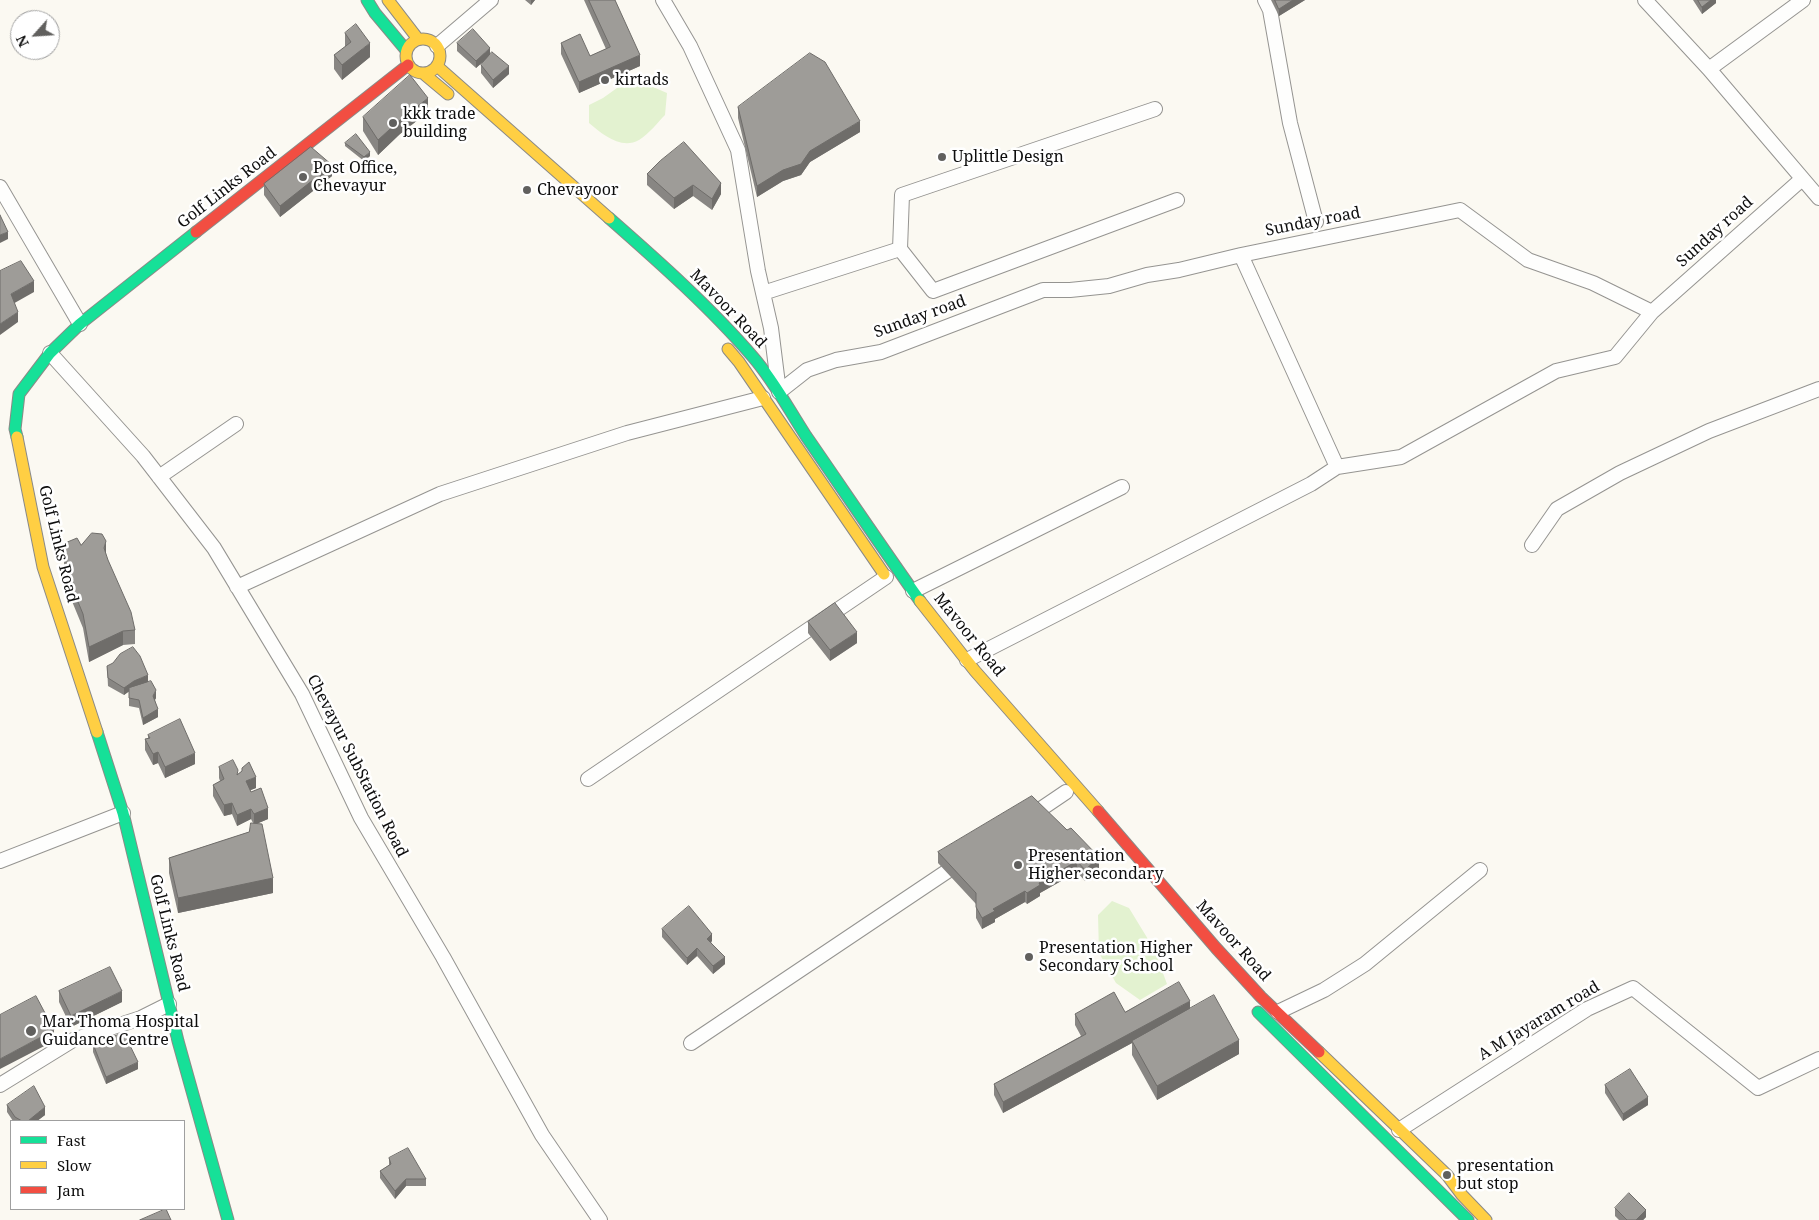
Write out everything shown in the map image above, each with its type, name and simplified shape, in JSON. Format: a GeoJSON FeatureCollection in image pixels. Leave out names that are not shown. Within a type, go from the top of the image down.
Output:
{"type":"FeatureCollection","features":[{"type":"Feature","properties":{"kind":"main road"},"geometry":{"type":"LineString","coordinates":[[367,0],[375,13],[406,50]]}},
{"type":"Feature","properties":{"kind":"main road"},"geometry":{"type":"LineString","coordinates":[[388,0],[418,39]]}},
{"type":"Feature","properties":{"kind":"main road"},"geometry":{"type":"LineString","coordinates":[[418,39],[432,41],[440,53],[440,60],[431,72],[418,73],[408,65],[405,58],[406,50],[418,39]]}},
{"type":"Feature","properties":{"kind":"main road","name":"Golf Links Road"},"geometry":{"type":"LineString","coordinates":[[228,1220],[169,1004],[122,813],[43,567],[15,429],[19,394],[50,353],[80,324],[408,65]]}},
{"type":"Feature","properties":{"kind":"main road","name":"Mavoor Road"},"geometry":{"type":"LineString","coordinates":[[437,66],[682,284],[754,358],[913,591],[967,660],[1045,752],[1119,834],[1216,948],[1278,1012],[1446,1175],[1486,1220]]}},
{"type":"Feature","properties":{"kind":"main road"},"geometry":{"type":"LineString","coordinates":[[424,74],[456,101]]}},
{"type":"Feature","properties":{"kind":"main road","name":"Mavoor Road"},"geometry":{"type":"LineString","coordinates":[[719,340],[740,362],[889,580]]}},
{"type":"Feature","properties":{"kind":"main road","name":"Mavoor Road"},"geometry":{"type":"LineString","coordinates":[[1249,1002],[1433,1188],[1468,1220]]}},
{"type":"Feature","properties":{"kind":"street"},"geometry":{"type":"LineString","coordinates":[[437,46],[491,0]]}},
{"type":"Feature","properties":{"kind":"street"},"geometry":{"type":"LineString","coordinates":[[663,0],[690,46],[738,150],[771,328],[779,392]]}},
{"type":"Feature","properties":{"kind":"street"},"geometry":{"type":"LineString","coordinates":[[1265,0],[1270,10],[1290,123],[1316,222]]}},
{"type":"Feature","properties":{"kind":"street"},"geometry":{"type":"LineString","coordinates":[[1645,0],[1709,69],[1819,198]]}},
{"type":"Feature","properties":{"kind":"street"},"geometry":{"type":"LineString","coordinates":[[1709,69],[1803,0]]}},
{"type":"Feature","properties":{"kind":"street"},"geometry":{"type":"LineString","coordinates":[[1156,109],[902,195],[900,249],[933,291],[1177,200]]}},
{"type":"Feature","properties":{"kind":"street","name":"Sunday road"},"geometry":{"type":"LineString","coordinates":[[779,392],[807,370],[836,360],[882,352],[1043,290],[1070,290],[1109,286],[1147,275],[1179,270],[1241,255],[1460,210],[1528,260],[1593,283],[1652,312],[1802,179]]}},
{"type":"Feature","properties":{"kind":"street"},"geometry":{"type":"LineString","coordinates":[[0,187],[80,324]]}},
{"type":"Feature","properties":{"kind":"street"},"geometry":{"type":"LineString","coordinates":[[763,293],[900,249]]}},
{"type":"Feature","properties":{"kind":"street"},"geometry":{"type":"LineString","coordinates":[[1241,255],[1337,467]]}},
{"type":"Feature","properties":{"kind":"street"},"geometry":{"type":"LineString","coordinates":[[967,660],[1311,484],[1337,467],[1401,457],[1556,371],[1615,357],[1652,312]]}},
{"type":"Feature","properties":{"kind":"street","name":"Chevayur SubStation Road"},"geometry":{"type":"LineString","coordinates":[[50,353],[143,456],[214,548],[302,694],[361,818],[443,957],[542,1135],[600,1220]]}},
{"type":"Feature","properties":{"kind":"street"},"geometry":{"type":"LineString","coordinates":[[1532,545],[1557,509],[1620,473],[1709,431],[1819,388]]}},
{"type":"Feature","properties":{"kind":"street"},"geometry":{"type":"LineString","coordinates":[[237,587],[440,494],[628,433],[763,398]]}},
{"type":"Feature","properties":{"kind":"street"},"geometry":{"type":"LineString","coordinates":[[159,477],[236,424]]}},
{"type":"Feature","properties":{"kind":"street"},"geometry":{"type":"LineString","coordinates":[[913,591],[1122,487]]}},
{"type":"Feature","properties":{"kind":"street"},"geometry":{"type":"LineString","coordinates":[[588,779],[889,580]]}},
{"type":"Feature","properties":{"kind":"street"},"geometry":{"type":"LineString","coordinates":[[1017,825],[1065,792]]}},
{"type":"Feature","properties":{"kind":"street"},"geometry":{"type":"LineString","coordinates":[[0,861],[122,813]]}},
{"type":"Feature","properties":{"kind":"street"},"geometry":{"type":"LineString","coordinates":[[691,1043],[976,852]]}},
{"type":"Feature","properties":{"kind":"street"},"geometry":{"type":"LineString","coordinates":[[1278,1012],[1324,990],[1365,964],[1480,870]]}},
{"type":"Feature","properties":{"kind":"street","name":"A M Jayaram road"},"geometry":{"type":"LineString","coordinates":[[1399,1130],[1587,1009],[1633,988],[1758,1088],[1819,1059]]}},
{"type":"Feature","properties":{"kind":"street"},"geometry":{"type":"LineString","coordinates":[[0,1085],[73,1040],[140,1018],[169,1004]]}},
{"type":"Feature","properties":{"kind":"green space"},"geometry":{"type":"Polygon","coordinates":[[[637,84],[653,87],[667,93],[665,115],[643,137],[632,143],[619,142],[606,136],[589,123],[589,105],[617,88],[637,84]]]}},
{"type":"Feature","properties":{"kind":"green space"},"geometry":{"type":"Polygon","coordinates":[[[1112,901],[1129,908],[1154,949],[1167,984],[1140,1000],[1116,983],[1099,953],[1098,915],[1112,901]]]}},
{"type":"Feature","properties":{"kind":"building"},"geometry":{"type":"Polygon","coordinates":[[[589,0],[615,0],[640,55],[579,82],[561,43],[580,34],[590,56],[610,47],[589,0]]]}},
{"type":"Feature","properties":{"kind":"building"},"geometry":{"type":"Polygon","coordinates":[[[1275,0],[1293,0],[1279,9],[1275,0]]]}},
{"type":"Feature","properties":{"kind":"building"},"geometry":{"type":"Polygon","coordinates":[[[1698,0],[1711,0],[1702,7],[1698,0]]]}},
{"type":"Feature","properties":{"kind":"building"},"geometry":{"type":"Polygon","coordinates":[[[356,24],[370,43],[342,65],[334,55],[351,42],[345,33],[356,24]]]}},
{"type":"Feature","properties":{"kind":"building"},"geometry":{"type":"Polygon","coordinates":[[[473,29],[490,48],[476,61],[457,43],[473,29]]]}},
{"type":"Feature","properties":{"kind":"building"},"geometry":{"type":"Polygon","coordinates":[[[492,52],[509,66],[493,80],[481,65],[492,52]]]}},
{"type":"Feature","properties":{"kind":"building"},"geometry":{"type":"Polygon","coordinates":[[[810,53],[825,62],[860,121],[810,151],[801,164],[783,170],[757,186],[738,107],[810,53]]]}},
{"type":"Feature","properties":{"kind":"building"},"geometry":{"type":"Polygon","coordinates":[[[410,75],[428,98],[378,140],[363,117],[410,75]]]}},
{"type":"Feature","properties":{"kind":"building"},"geometry":{"type":"Polygon","coordinates":[[[356,134],[370,152],[364,157],[345,143],[356,134]]]}},
{"type":"Feature","properties":{"kind":"building"},"geometry":{"type":"Polygon","coordinates":[[[684,142],[721,183],[712,199],[693,185],[674,198],[647,174],[684,142]]]}},
{"type":"Feature","properties":{"kind":"building"},"geometry":{"type":"Polygon","coordinates":[[[311,147],[332,165],[280,206],[264,184],[311,147]]]}},
{"type":"Feature","properties":{"kind":"building"},"geometry":{"type":"Polygon","coordinates":[[[0,215],[8,232],[0,235],[0,215]]]}},
{"type":"Feature","properties":{"kind":"building"},"geometry":{"type":"Polygon","coordinates":[[[21,261],[34,281],[11,294],[18,312],[0,324],[0,271],[21,261]]]}},
{"type":"Feature","properties":{"kind":"building"},"geometry":{"type":"Polygon","coordinates":[[[92,533],[102,534],[106,541],[104,548],[131,612],[135,630],[123,631],[89,647],[83,614],[69,580],[64,556],[65,543],[77,538],[81,545],[92,533]]]}},
{"type":"Feature","properties":{"kind":"building"},"geometry":{"type":"Polygon","coordinates":[[[835,603],[857,632],[830,650],[808,622],[835,603]]]}},
{"type":"Feature","properties":{"kind":"building"},"geometry":{"type":"Polygon","coordinates":[[[133,647],[140,656],[148,675],[124,688],[108,678],[107,666],[113,663],[120,654],[133,647]]]}},
{"type":"Feature","properties":{"kind":"building"},"geometry":{"type":"Polygon","coordinates":[[[151,681],[156,690],[153,696],[158,709],[143,718],[139,700],[129,698],[129,688],[151,681]]]}},
{"type":"Feature","properties":{"kind":"building"},"geometry":{"type":"Polygon","coordinates":[[[180,719],[195,753],[165,767],[158,752],[153,754],[145,739],[150,738],[148,735],[180,719]]]}},
{"type":"Feature","properties":{"kind":"building"},"geometry":{"type":"Polygon","coordinates":[[[233,760],[238,770],[237,775],[249,762],[256,777],[246,781],[251,792],[261,788],[268,808],[254,814],[251,809],[237,815],[232,803],[224,805],[213,785],[224,779],[219,767],[233,760]]]}},
{"type":"Feature","properties":{"kind":"building","name":"Presentation Higher secondary"},"geometry":{"type":"Polygon","coordinates":[[[1032,796],[1067,830],[1071,828],[1099,857],[1085,870],[1077,861],[1039,883],[1040,885],[1027,893],[1025,891],[993,909],[995,911],[982,918],[976,907],[976,893],[938,852],[1032,796]]]}},
{"type":"Feature","properties":{"kind":"building"},"geometry":{"type":"Polygon","coordinates":[[[251,823],[262,824],[273,878],[178,898],[169,858],[249,832],[251,823]]]}},
{"type":"Feature","properties":{"kind":"building"},"geometry":{"type":"Polygon","coordinates":[[[689,906],[712,934],[707,939],[725,957],[713,966],[697,948],[687,958],[662,929],[689,906]]]}},
{"type":"Feature","properties":{"kind":"building"},"geometry":{"type":"Polygon","coordinates":[[[110,967],[122,991],[71,1016],[59,991],[110,967]]]}},
{"type":"Feature","properties":{"kind":"building"},"geometry":{"type":"Polygon","coordinates":[[[1179,982],[1190,1001],[1003,1102],[994,1084],[1086,1034],[1075,1014],[1114,992],[1125,1012],[1179,982]]]}},
{"type":"Feature","properties":{"kind":"building"},"geometry":{"type":"Polygon","coordinates":[[[1214,995],[1239,1040],[1157,1086],[1132,1041],[1214,995]]]}},
{"type":"Feature","properties":{"kind":"building"},"geometry":{"type":"Polygon","coordinates":[[[36,996],[54,1030],[0,1059],[0,1015],[36,996]]]}},
{"type":"Feature","properties":{"kind":"building"},"geometry":{"type":"Polygon","coordinates":[[[124,1033],[138,1062],[106,1077],[93,1044],[124,1033]]]}},
{"type":"Feature","properties":{"kind":"building"},"geometry":{"type":"Polygon","coordinates":[[[1630,1069],[1648,1097],[1623,1114],[1605,1085],[1630,1069]]]}},
{"type":"Feature","properties":{"kind":"building"},"geometry":{"type":"Polygon","coordinates":[[[34,1086],[45,1107],[29,1120],[20,1120],[15,1117],[7,1105],[34,1086]]]}},
{"type":"Feature","properties":{"kind":"building"},"geometry":{"type":"Polygon","coordinates":[[[408,1148],[426,1179],[406,1179],[395,1191],[380,1171],[391,1164],[389,1158],[408,1148]]]}},
{"type":"Feature","properties":{"kind":"building"},"geometry":{"type":"Polygon","coordinates":[[[1629,1193],[1646,1210],[1636,1220],[1627,1220],[1615,1208],[1629,1193]]]}},
{"type":"Feature","properties":{"kind":"building"},"geometry":{"type":"Polygon","coordinates":[[[166,1210],[171,1220],[140,1220],[166,1210]]]}},
{"type":"Feature","properties":{"kind":"traffic: fast"},"geometry":{"type":"LineString","coordinates":[[367,0],[375,13],[406,50]]}},
{"type":"Feature","properties":{"kind":"traffic: fast"},"geometry":{"type":"LineString","coordinates":[[609,218],[702,303],[761,366],[806,436],[920,601]]}},
{"type":"Feature","properties":{"kind":"traffic: fast"},"geometry":{"type":"LineString","coordinates":[[17,437],[15,429],[19,394],[50,353],[80,324],[196,232]]}},
{"type":"Feature","properties":{"kind":"traffic: fast"},"geometry":{"type":"LineString","coordinates":[[97,732],[123,813],[178,1041],[228,1220]]}},
{"type":"Feature","properties":{"kind":"traffic: fast"},"geometry":{"type":"LineString","coordinates":[[1258,1012],[1468,1220]]}},
{"type":"Feature","properties":{"kind":"traffic: slow"},"geometry":{"type":"LineString","coordinates":[[388,0],[418,39]]}},
{"type":"Feature","properties":{"kind":"traffic: slow"},"geometry":{"type":"LineString","coordinates":[[423,39],[430,40],[435,44],[439,49],[440,56],[439,63],[435,68],[430,72],[423,73],[416,72],[411,68],[407,63],[406,56],[407,49],[411,44],[416,40],[423,39]]}},
{"type":"Feature","properties":{"kind":"traffic: slow"},"geometry":{"type":"LineString","coordinates":[[437,66],[609,218]]}},
{"type":"Feature","properties":{"kind":"traffic: slow"},"geometry":{"type":"LineString","coordinates":[[424,74],[448,94]]}},
{"type":"Feature","properties":{"kind":"traffic: slow"},"geometry":{"type":"LineString","coordinates":[[728,349],[739,362],[884,574]]}},
{"type":"Feature","properties":{"kind":"traffic: slow"},"geometry":{"type":"LineString","coordinates":[[17,437],[43,567],[97,732]]}},
{"type":"Feature","properties":{"kind":"traffic: slow"},"geometry":{"type":"LineString","coordinates":[[920,601],[975,671],[1098,811]]}},
{"type":"Feature","properties":{"kind":"traffic: slow"},"geometry":{"type":"LineString","coordinates":[[1319,1052],[1447,1175],[1462,1195],[1486,1220]]}},
{"type":"Feature","properties":{"kind":"traffic: jam"},"geometry":{"type":"LineString","coordinates":[[196,232],[408,65]]}},
{"type":"Feature","properties":{"kind":"traffic: jam"},"geometry":{"type":"LineString","coordinates":[[1098,811],[1216,948],[1261,997],[1319,1052]]}},
{"type":"Feature","properties":{"kind":"place","name":"kirtads"},"geometry":{"type":"Point","coordinates":[605,80]}},
{"type":"Feature","properties":{"kind":"place","name":"kkk trade building"},"geometry":{"type":"Point","coordinates":[393,123]}},
{"type":"Feature","properties":{"kind":"place","name":"Uplittle Design"},"geometry":{"type":"Point","coordinates":[942,157]}},
{"type":"Feature","properties":{"kind":"place","name":"Post Office, Chevayur"},"geometry":{"type":"Point","coordinates":[303,177]}},
{"type":"Feature","properties":{"kind":"place","name":"Chevayoor"},"geometry":{"type":"Point","coordinates":[527,190]}},
{"type":"Feature","properties":{"kind":"place","name":"Presentation Higher secondary"},"geometry":{"type":"Point","coordinates":[1018,865]}},
{"type":"Feature","properties":{"kind":"place","name":"Presentation Higher Secondary School"},"geometry":{"type":"Point","coordinates":[1029,957]}},
{"type":"Feature","properties":{"kind":"place","name":"Mar Thoma Hospital Guidance Centre"},"geometry":{"type":"Point","coordinates":[31,1031]}},
{"type":"Feature","properties":{"kind":"place","name":"presentation but stop"},"geometry":{"type":"Point","coordinates":[1447,1175]}}]}
